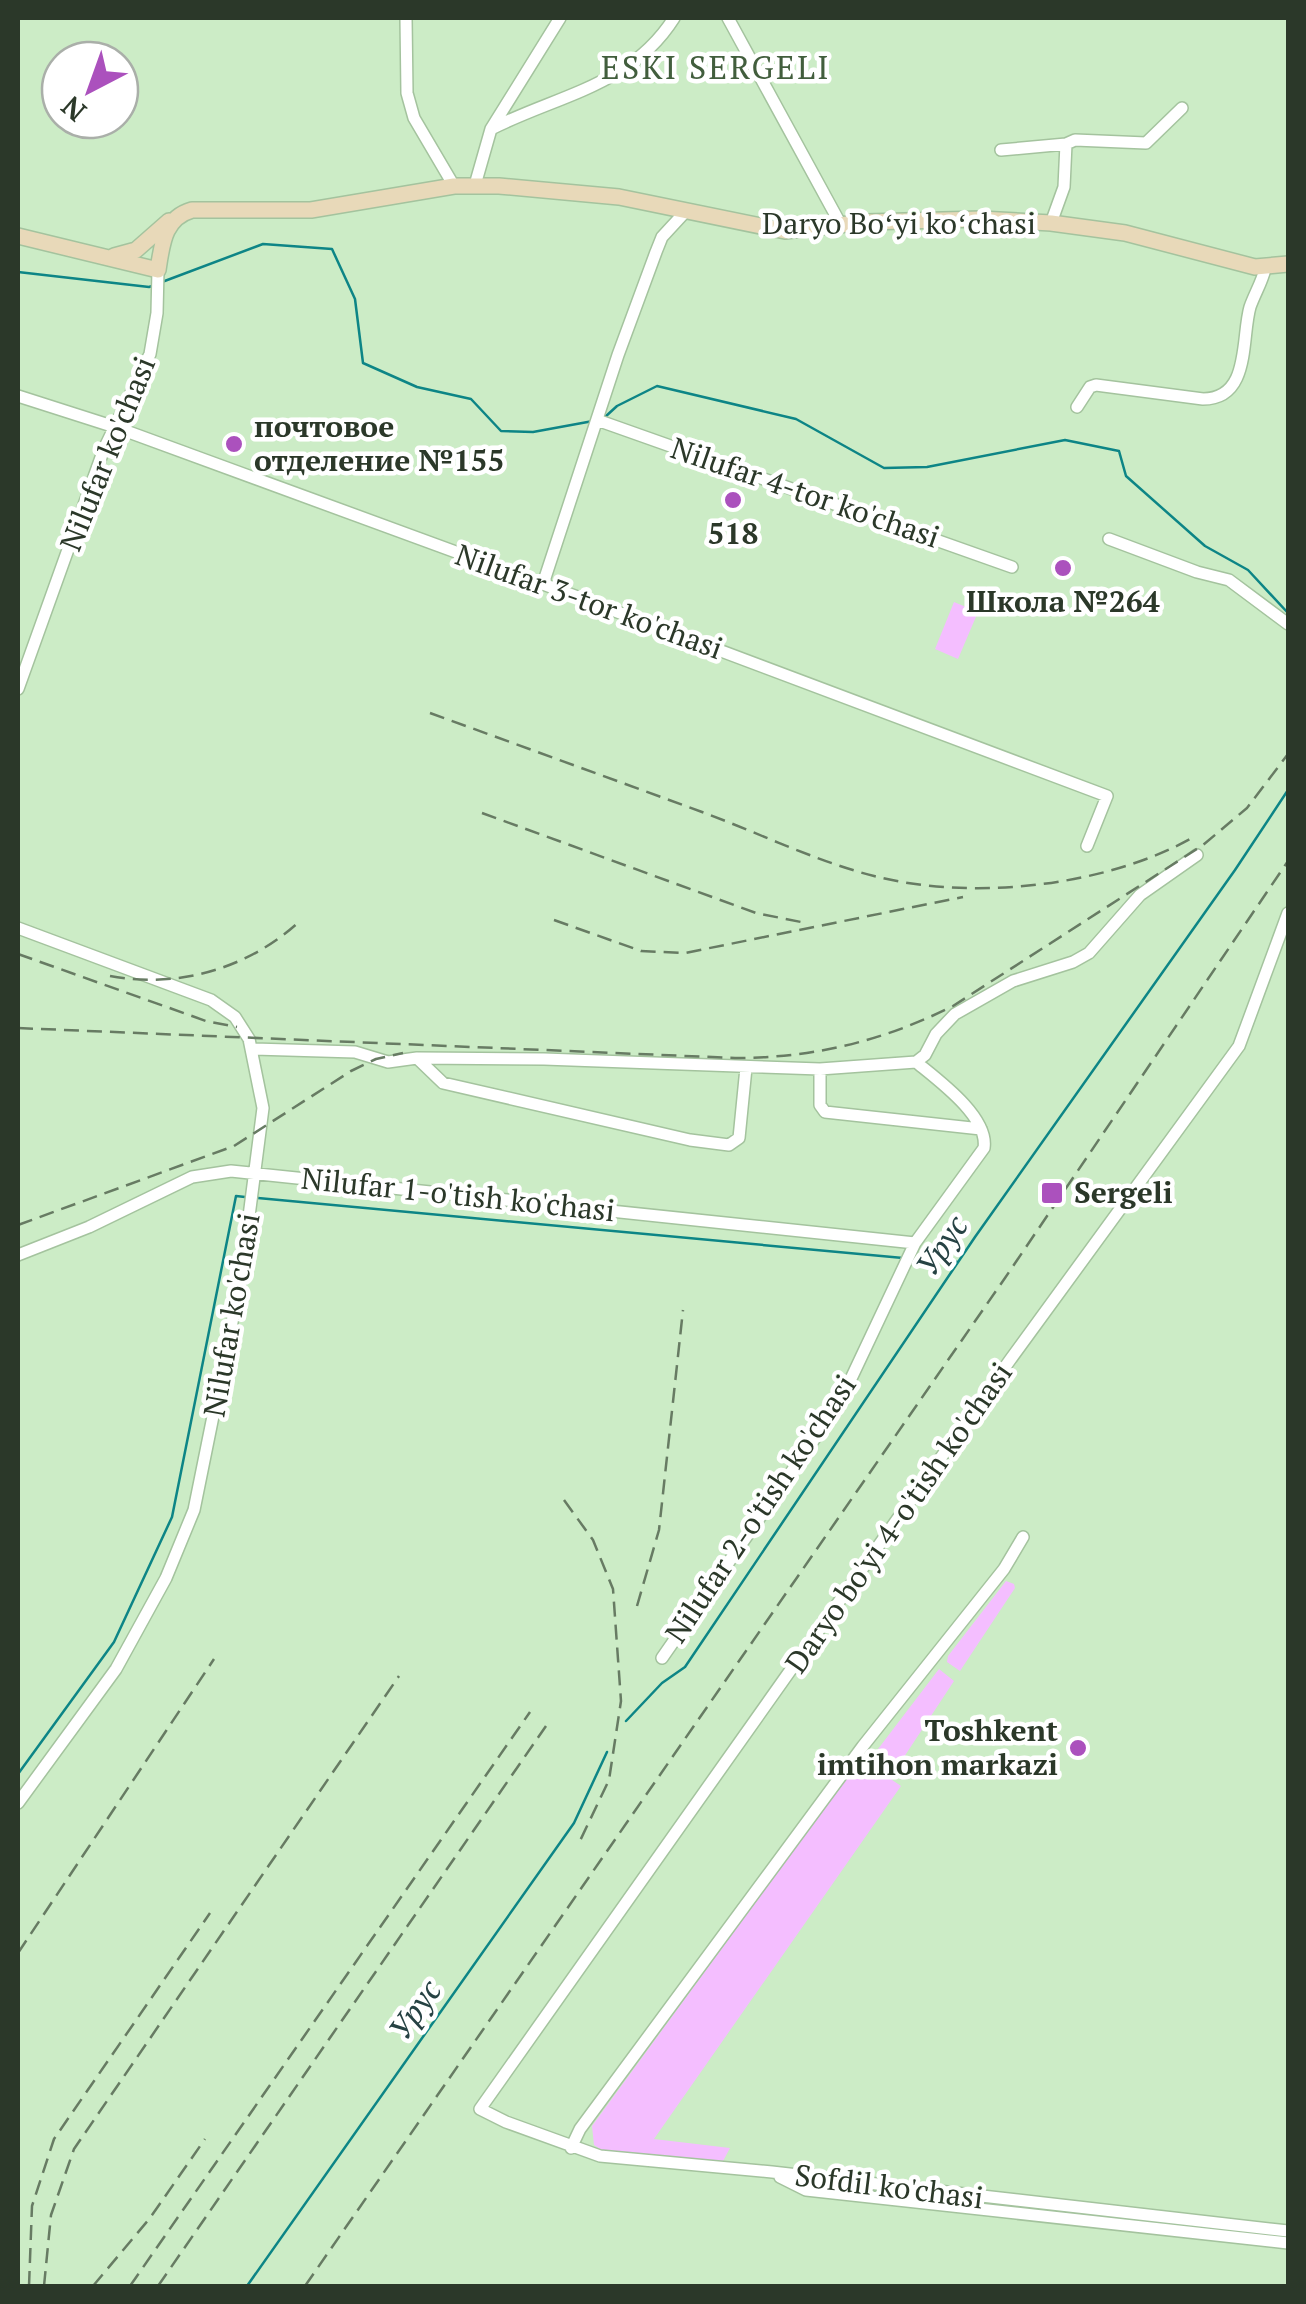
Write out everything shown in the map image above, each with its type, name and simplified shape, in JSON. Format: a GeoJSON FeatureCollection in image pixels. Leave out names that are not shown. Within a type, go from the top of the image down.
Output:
{"type":"FeatureCollection","features":[{"type":"Feature","properties":{"kind":"street"},"geometry":{"type":"LineString","coordinates":[[406,18],[407,93],[424,138],[454,186]]}},
{"type":"Feature","properties":{"kind":"street"},"geometry":{"type":"LineString","coordinates":[[475,185],[491,129],[560,18]]}},
{"type":"Feature","properties":{"kind":"street"},"geometry":{"type":"LineString","coordinates":[[491,129],[618,75],[654,45],[674,18]]}},
{"type":"Feature","properties":{"kind":"street"},"geometry":{"type":"LineString","coordinates":[[728,18],[842,225]]}},
{"type":"Feature","properties":{"kind":"street"},"geometry":{"type":"LineString","coordinates":[[1001,150],[1075,140],[1146,143],[1182,108]]}},
{"type":"Feature","properties":{"kind":"street"},"geometry":{"type":"LineString","coordinates":[[1051,223],[1064,186],[1066,144]]}},
{"type":"Feature","properties":{"kind":"street","name":"Daryo Boʻyi koʻchasi"},"geometry":{"type":"LineString","coordinates":[[184,213],[311,210],[475,185],[619,197],[785,231],[866,222],[1051,223],[1125,233],[1265,268],[1288,264]]}},
{"type":"Feature","properties":{"kind":"street"},"geometry":{"type":"LineString","coordinates":[[543,584],[662,237],[686,212]]}},
{"type":"Feature","properties":{"kind":"street"},"geometry":{"type":"LineString","coordinates":[[95,256],[132,252],[184,213]]}},
{"type":"Feature","properties":{"kind":"street","name":"Nilufar ko'chasi"},"geometry":{"type":"LineString","coordinates":[[18,689],[104,450],[150,354],[155,335],[158,270],[166,233],[184,213]]}},
{"type":"Feature","properties":{"kind":"street"},"geometry":{"type":"LineString","coordinates":[[18,236],[158,270]]}},
{"type":"Feature","properties":{"kind":"street"},"geometry":{"type":"LineString","coordinates":[[1077,407],[1096,384],[1204,399],[1220,396],[1238,379],[1250,308],[1265,268]]}},
{"type":"Feature","properties":{"kind":"street","name":"Nilufar 3-tor ko'chasi"},"geometry":{"type":"LineString","coordinates":[[18,396],[543,584],[1107,796],[1087,846]]}},
{"type":"Feature","properties":{"kind":"street","name":"Nilufar 4-tor ko'chasi"},"geometry":{"type":"LineString","coordinates":[[598,420],[1012,567]]}},
{"type":"Feature","properties":{"kind":"street"},"geometry":{"type":"LineString","coordinates":[[1108,539],[1228,580],[1288,624]]}},
{"type":"Feature","properties":{"kind":"street"},"geometry":{"type":"LineString","coordinates":[[254,1049],[355,1052],[388,1062],[417,1058],[544,1059],[820,1069],[916,1062],[955,1014],[1013,981],[1089,953],[1140,895],[1196,855]]}},
{"type":"Feature","properties":{"kind":"street","name":"Daryo bo'yi 4-o'tish ko'chasi"},"geometry":{"type":"LineString","coordinates":[[480,2109],[1010,1360],[1239,1046],[1288,913]]}},
{"type":"Feature","properties":{"kind":"street","name":"Nilufar ko'chasi"},"geometry":{"type":"LineString","coordinates":[[18,928],[212,1000],[236,1017],[254,1049],[263,1108],[241,1278],[194,1510],[166,1578],[116,1669],[18,1803]]}},
{"type":"Feature","properties":{"kind":"street"},"geometry":{"type":"LineString","coordinates":[[417,1058],[443,1083],[672,1136],[730,1145],[738,1138],[746,1068]]}},
{"type":"Feature","properties":{"kind":"street"},"geometry":{"type":"LineString","coordinates":[[916,1062],[950,1090],[981,1129]]}},
{"type":"Feature","properties":{"kind":"street"},"geometry":{"type":"LineString","coordinates":[[820,1069],[820,1105],[824,1112],[981,1129]]}},
{"type":"Feature","properties":{"kind":"street","name":"Nilufar 2-o'tish ko'chasi"},"geometry":{"type":"LineString","coordinates":[[662,1658],[840,1402],[915,1243],[980,1155],[986,1139],[981,1129]]}},
{"type":"Feature","properties":{"kind":"street","name":"Nilufar 1-o'tish ko'chasi"},"geometry":{"type":"LineString","coordinates":[[18,1255],[88,1227],[192,1177],[230,1171],[915,1243]]}},
{"type":"Feature","properties":{"kind":"street"},"geometry":{"type":"LineString","coordinates":[[571,2148],[580,2129],[863,1746],[1004,1569],[1023,1537]]}},
{"type":"Feature","properties":{"kind":"street","name":"Sofdil ko'chasi"},"geometry":{"type":"LineString","coordinates":[[480,2109],[571,2148],[600,2156],[772,2172],[945,2200],[1288,2243]]}},
{"type":"Feature","properties":{"kind":"street","name":"Sofdil ko'chasi"},"geometry":{"type":"LineString","coordinates":[[1083,2216],[1288,2231]]}},
{"type":"Feature","properties":{"kind":"shaded area"},"geometry":{"type":"Polygon","coordinates":[[[954,602],[978,612],[958,659],[935,649],[954,602]]]}},
{"type":"Feature","properties":{"kind":"shaded area"},"geometry":{"type":"Polygon","coordinates":[[[1006,1581],[1015,1588],[960,1671],[947,1662],[948,1656],[1006,1581]]]}},
{"type":"Feature","properties":{"kind":"shaded area"},"geometry":{"type":"Polygon","coordinates":[[[939,1669],[954,1681],[904,1757],[893,1760],[878,1749],[939,1669]]]}},
{"type":"Feature","properties":{"kind":"shaded area"},"geometry":{"type":"Polygon","coordinates":[[[864,1761],[901,1786],[654,2139],[730,2148],[722,2163],[605,2152],[594,2145],[592,2126],[858,1762],[864,1761]]]}},
{"type":"Feature","properties":{"kind":"waterway"},"geometry":{"type":"LineString","coordinates":[[162,282],[263,244],[332,249],[355,299],[363,363],[417,387],[471,399],[501,431],[533,432],[593,421]]}},
{"type":"Feature","properties":{"kind":"waterway"},"geometry":{"type":"LineString","coordinates":[[18,272],[155,285]]}},
{"type":"Feature","properties":{"kind":"waterway"},"geometry":{"type":"LineString","coordinates":[[605,417],[617,406],[657,386],[796,419],[884,468],[927,467],[1065,440],[1119,451],[1126,476],[1205,546],[1248,570],[1288,613]]}},
{"type":"Feature","properties":{"kind":"waterway","name":"Урус"},"geometry":{"type":"LineString","coordinates":[[626,1721],[662,1683],[685,1667],[975,1237],[1288,790]]}},
{"type":"Feature","properties":{"kind":"waterway"},"geometry":{"type":"LineString","coordinates":[[18,1774],[114,1642],[172,1517],[236,1196],[245,1197]]}},
{"type":"Feature","properties":{"kind":"waterway"},"geometry":{"type":"LineString","coordinates":[[258,1198],[903,1258]]}},
{"type":"Feature","properties":{"kind":"waterway"},"geometry":{"type":"LineString","coordinates":[[911,1258],[958,1262]]}},
{"type":"Feature","properties":{"kind":"waterway","name":"Урус"},"geometry":{"type":"LineString","coordinates":[[247,2286],[574,1823],[607,1752]]}},
{"type":"Feature","properties":{"kind":"railway"},"geometry":{"type":"LineString","coordinates":[[430,713],[830,863],[912,884],[952,888],[1036,885],[1119,868],[1192,838]]}},
{"type":"Feature","properties":{"kind":"railway"},"geometry":{"type":"LineString","coordinates":[[18,1028],[735,1058],[820,1051],[901,1029],[953,1006],[1203,845],[1247,808],[1288,754]]}},
{"type":"Feature","properties":{"kind":"railway"},"geometry":{"type":"LineString","coordinates":[[482,813],[756,913],[801,922]]}},
{"type":"Feature","properties":{"kind":"railway"},"geometry":{"type":"LineString","coordinates":[[305,2286],[1005,1278],[1288,861]]}},
{"type":"Feature","properties":{"kind":"railway"},"geometry":{"type":"LineString","coordinates":[[554,920],[641,951],[685,953],[963,897]]}},
{"type":"Feature","properties":{"kind":"railway"},"geometry":{"type":"LineString","coordinates":[[110,976],[162,980],[212,971],[258,951],[300,921]]}},
{"type":"Feature","properties":{"kind":"railway"},"geometry":{"type":"LineString","coordinates":[[18,954],[206,1021],[237,1027]]}},
{"type":"Feature","properties":{"kind":"railway"},"geometry":{"type":"LineString","coordinates":[[18,1225],[234,1146],[351,1071],[376,1059],[403,1053]]}},
{"type":"Feature","properties":{"kind":"railway"},"geometry":{"type":"LineString","coordinates":[[637,1606],[659,1530],[683,1310]]}},
{"type":"Feature","properties":{"kind":"railway"},"geometry":{"type":"LineString","coordinates":[[564,1500],[593,1540],[613,1589],[621,1701],[609,1780],[578,1845]]}},
{"type":"Feature","properties":{"kind":"railway"},"geometry":{"type":"LineString","coordinates":[[18,1953],[214,1659]]}},
{"type":"Feature","properties":{"kind":"railway"},"geometry":{"type":"LineString","coordinates":[[44,2286],[51,2215],[74,2149],[399,1676]]}},
{"type":"Feature","properties":{"kind":"railway"},"geometry":{"type":"LineString","coordinates":[[130,2286],[530,1712]]}},
{"type":"Feature","properties":{"kind":"railway"},"geometry":{"type":"LineString","coordinates":[[158,2286],[546,1726]]}},
{"type":"Feature","properties":{"kind":"railway"},"geometry":{"type":"LineString","coordinates":[[29,2286],[32,2206],[54,2139],[210,1913]]}},
{"type":"Feature","properties":{"kind":"railway"},"geometry":{"type":"LineString","coordinates":[[93,2286],[150,2218],[205,2139]]}},
{"type":"Feature","properties":{"kind":"place","name":"почтовое отделение №155"},"geometry":{"type":"Point","coordinates":[234,444]}},
{"type":"Feature","properties":{"kind":"place","name":"518"},"geometry":{"type":"Point","coordinates":[733,500]}},
{"type":"Feature","properties":{"kind":"place","name":"Школа №264"},"geometry":{"type":"Point","coordinates":[1063,568]}},
{"type":"Feature","properties":{"kind":"place","name":"Sergeli"},"geometry":{"type":"Point","coordinates":[1052,1193]}},
{"type":"Feature","properties":{"kind":"place","name":"Toshkent imtihon markazi"},"geometry":{"type":"Point","coordinates":[1078,1748]}},
{"type":"Feature","properties":{"kind":"district","name":"ESKI SERGELI"},"geometry":{"type":"Point","coordinates":[716,68]}}]}
